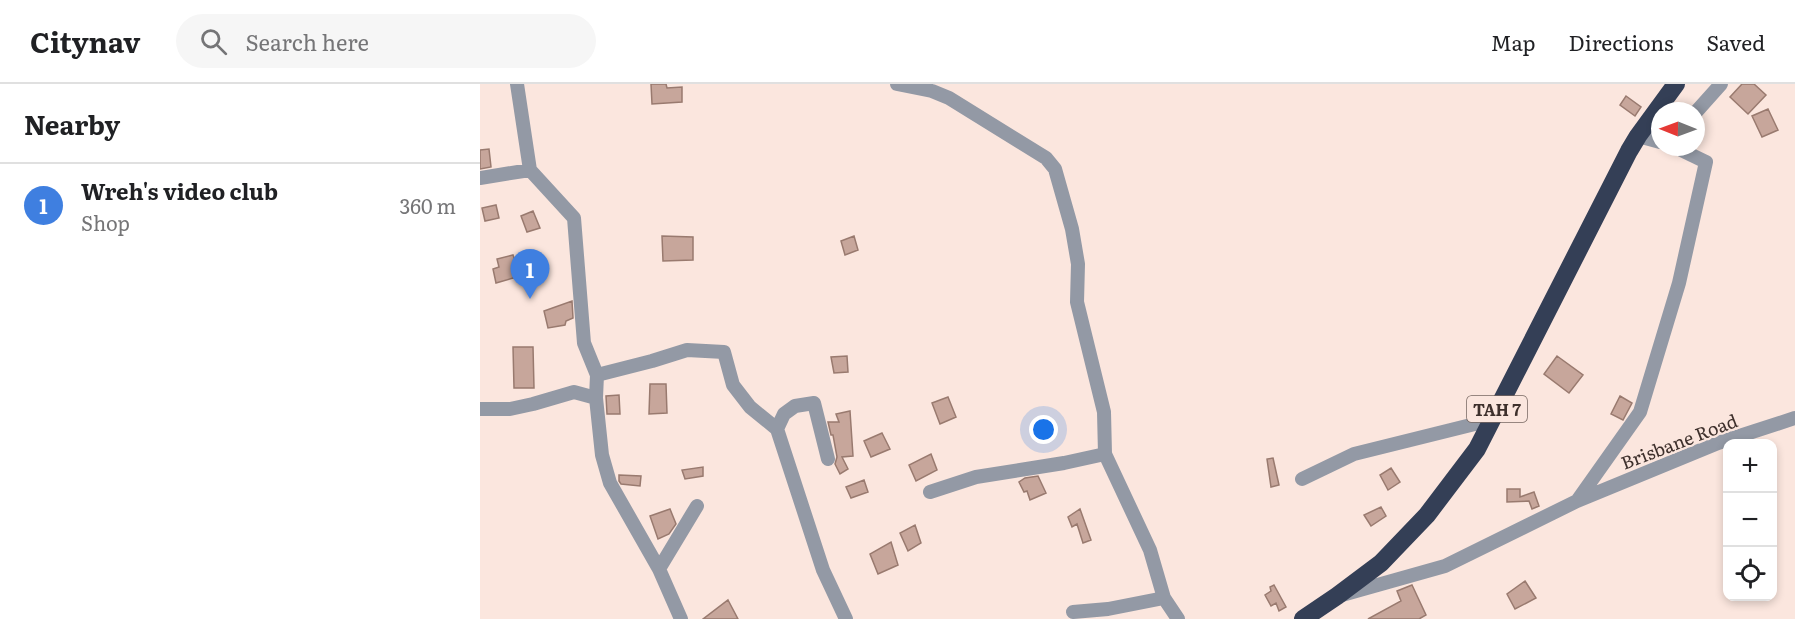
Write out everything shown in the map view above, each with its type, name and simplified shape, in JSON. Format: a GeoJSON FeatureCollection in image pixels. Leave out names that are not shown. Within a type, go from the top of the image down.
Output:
{"type":"FeatureCollection","features":[{"type":"Feature","properties":{"kind":"highway","name":"TAH 7"},"geometry":{"type":"LineString","coordinates":[[1303,619],[1381,562],[1428,515],[1477,449],[1638,136],[1676,84]]}},
{"type":"Feature","properties":{"kind":"street"},"geometry":{"type":"LineString","coordinates":[[517,84],[530,170],[574,218],[584,343],[597,375],[596,398],[602,455],[610,483],[659,569],[681,619]]}},
{"type":"Feature","properties":{"kind":"street"},"geometry":{"type":"LineString","coordinates":[[897,84],[932,91],[949,98],[1046,158],[1055,169],[1072,229],[1078,264],[1077,302],[1104,412],[1105,454],[1150,550],[1164,598],[1178,619]]}},
{"type":"Feature","properties":{"kind":"street"},"geometry":{"type":"LineString","coordinates":[[1705,102],[1721,84]]}},
{"type":"Feature","properties":{"kind":"street"},"geometry":{"type":"LineString","coordinates":[[1638,136],[1651,140]]}},
{"type":"Feature","properties":{"kind":"street"},"geometry":{"type":"LineString","coordinates":[[1577,501],[1640,412],[1679,283],[1706,162],[1694,156]]}},
{"type":"Feature","properties":{"kind":"street"},"geometry":{"type":"LineString","coordinates":[[480,178],[530,170]]}},
{"type":"Feature","properties":{"kind":"street"},"geometry":{"type":"LineString","coordinates":[[597,375],[687,350],[724,352],[733,385],[750,407],[777,429],[823,570],[846,619]]}},
{"type":"Feature","properties":{"kind":"street"},"geometry":{"type":"LineString","coordinates":[[480,409],[510,409],[574,392],[596,398]]}},
{"type":"Feature","properties":{"kind":"street"},"geometry":{"type":"LineString","coordinates":[[777,429],[784,414],[795,406],[814,403],[828,459]]}},
{"type":"Feature","properties":{"kind":"street","name":"Brisbane Road"},"geometry":{"type":"LineString","coordinates":[[1337,596],[1445,566],[1577,501],[1718,443],[1795,418]]}},
{"type":"Feature","properties":{"kind":"street"},"geometry":{"type":"LineString","coordinates":[[1302,479],[1354,454],[1491,420]]}},
{"type":"Feature","properties":{"kind":"street"},"geometry":{"type":"LineString","coordinates":[[930,492],[976,477],[1065,463],[1105,454]]}},
{"type":"Feature","properties":{"kind":"street"},"geometry":{"type":"LineString","coordinates":[[659,569],[697,506]]}},
{"type":"Feature","properties":{"kind":"street"},"geometry":{"type":"LineString","coordinates":[[1073,612],[1108,609],[1164,598]]}},
{"type":"Feature","properties":{"kind":"building"},"geometry":{"type":"Polygon","coordinates":[[[651,84],[666,84],[667,88],[682,87],[682,102],[652,104],[651,84]]]}},
{"type":"Feature","properties":{"kind":"building"},"geometry":{"type":"Polygon","coordinates":[[[1742,84],[1754,84],[1766,95],[1748,114],[1730,97],[1742,84]]]}},
{"type":"Feature","properties":{"kind":"building"},"geometry":{"type":"Polygon","coordinates":[[[1626,96],[1641,107],[1635,116],[1620,105],[1626,96]]]}},
{"type":"Feature","properties":{"kind":"building"},"geometry":{"type":"Polygon","coordinates":[[[1768,109],[1778,130],[1762,137],[1752,116],[1768,109]]]}},
{"type":"Feature","properties":{"kind":"building"},"geometry":{"type":"Polygon","coordinates":[[[489,149],[491,167],[480,169],[480,150],[489,149]]]}},
{"type":"Feature","properties":{"kind":"building"},"geometry":{"type":"Polygon","coordinates":[[[496,205],[499,218],[485,221],[482,208],[496,205]]]}},
{"type":"Feature","properties":{"kind":"building"},"geometry":{"type":"Polygon","coordinates":[[[533,211],[540,228],[527,232],[521,216],[533,211]]]}},
{"type":"Feature","properties":{"kind":"building"},"geometry":{"type":"Polygon","coordinates":[[[662,236],[693,237],[693,260],[663,261],[662,236]]]}},
{"type":"Feature","properties":{"kind":"building"},"geometry":{"type":"Polygon","coordinates":[[[854,236],[858,250],[845,255],[841,241],[854,236]]]}},
{"type":"Feature","properties":{"kind":"building"},"geometry":{"type":"Polygon","coordinates":[[[513,255],[520,276],[496,283],[493,269],[499,267],[497,259],[513,255]]]}},
{"type":"Feature","properties":{"kind":"building"},"geometry":{"type":"Polygon","coordinates":[[[572,301],[573,318],[566,321],[565,325],[548,328],[544,311],[572,301]]]}},
{"type":"Feature","properties":{"kind":"building"},"geometry":{"type":"Polygon","coordinates":[[[513,347],[533,347],[534,388],[514,388],[513,347]]]}},
{"type":"Feature","properties":{"kind":"building"},"geometry":{"type":"Polygon","coordinates":[[[847,356],[848,372],[834,373],[831,357],[847,356]]]}},
{"type":"Feature","properties":{"kind":"building"},"geometry":{"type":"Polygon","coordinates":[[[1557,356],[1583,375],[1569,393],[1544,374],[1557,356]]]}},
{"type":"Feature","properties":{"kind":"building"},"geometry":{"type":"Polygon","coordinates":[[[650,384],[666,384],[667,413],[649,414],[650,384]]]}},
{"type":"Feature","properties":{"kind":"building"},"geometry":{"type":"Polygon","coordinates":[[[619,395],[620,414],[607,414],[606,396],[619,395]]]}},
{"type":"Feature","properties":{"kind":"building"},"geometry":{"type":"Polygon","coordinates":[[[1620,396],[1632,403],[1623,420],[1611,414],[1620,396]]]}},
{"type":"Feature","properties":{"kind":"building"},"geometry":{"type":"Polygon","coordinates":[[[948,397],[956,417],[940,424],[932,403],[948,397]]]}},
{"type":"Feature","properties":{"kind":"building"},"geometry":{"type":"Polygon","coordinates":[[[850,411],[853,456],[842,457],[848,469],[840,474],[835,464],[837,457],[828,422],[839,422],[836,414],[850,411]]]}},
{"type":"Feature","properties":{"kind":"building"},"geometry":{"type":"Polygon","coordinates":[[[882,433],[890,449],[871,457],[864,441],[882,433]]]}},
{"type":"Feature","properties":{"kind":"building"},"geometry":{"type":"Polygon","coordinates":[[[931,454],[937,470],[916,481],[909,465],[931,454]]]}},
{"type":"Feature","properties":{"kind":"building"},"geometry":{"type":"Polygon","coordinates":[[[1273,458],[1279,485],[1271,487],[1267,459],[1273,458]]]}},
{"type":"Feature","properties":{"kind":"building"},"geometry":{"type":"Polygon","coordinates":[[[703,467],[703,476],[685,479],[682,470],[703,467]]]}},
{"type":"Feature","properties":{"kind":"building"},"geometry":{"type":"Polygon","coordinates":[[[1391,468],[1400,482],[1388,490],[1380,475],[1391,468]]]}},
{"type":"Feature","properties":{"kind":"building"},"geometry":{"type":"Polygon","coordinates":[[[619,475],[641,476],[640,486],[621,484],[619,475]]]}},
{"type":"Feature","properties":{"kind":"building"},"geometry":{"type":"Polygon","coordinates":[[[1038,476],[1046,493],[1030,500],[1027,491],[1024,492],[1019,482],[1025,478],[1038,476]]]}},
{"type":"Feature","properties":{"kind":"building"},"geometry":{"type":"Polygon","coordinates":[[[864,480],[868,492],[851,498],[846,487],[864,480]]]}},
{"type":"Feature","properties":{"kind":"building"},"geometry":{"type":"Polygon","coordinates":[[[1507,489],[1520,489],[1520,497],[1534,492],[1539,506],[1532,509],[1529,501],[1507,502],[1507,489]]]}},
{"type":"Feature","properties":{"kind":"building"},"geometry":{"type":"Polygon","coordinates":[[[1381,507],[1386,516],[1371,526],[1364,515],[1381,507]]]}},
{"type":"Feature","properties":{"kind":"building"},"geometry":{"type":"Polygon","coordinates":[[[670,509],[676,524],[669,534],[658,539],[650,516],[670,509]]]}},
{"type":"Feature","properties":{"kind":"building"},"geometry":{"type":"Polygon","coordinates":[[[1080,509],[1091,540],[1083,543],[1077,524],[1072,527],[1068,517],[1080,509]]]}},
{"type":"Feature","properties":{"kind":"building"},"geometry":{"type":"Polygon","coordinates":[[[915,525],[921,543],[908,551],[900,533],[915,525]]]}},
{"type":"Feature","properties":{"kind":"building"},"geometry":{"type":"Polygon","coordinates":[[[891,542],[898,565],[878,574],[870,554],[891,542]]]}},
{"type":"Feature","properties":{"kind":"building"},"geometry":{"type":"Polygon","coordinates":[[[1525,581],[1536,598],[1515,609],[1507,594],[1525,581]]]}},
{"type":"Feature","properties":{"kind":"building"},"geometry":{"type":"Polygon","coordinates":[[[1274,585],[1286,607],[1279,611],[1276,603],[1271,606],[1265,595],[1274,585]]]}},
{"type":"Feature","properties":{"kind":"building"},"geometry":{"type":"Polygon","coordinates":[[[1412,585],[1426,615],[1419,619],[1368,619],[1401,601],[1397,591],[1412,585]]]}},
{"type":"Feature","properties":{"kind":"building"},"geometry":{"type":"Polygon","coordinates":[[[728,600],[738,619],[703,619],[728,600]]]}},
{"type":"Feature","properties":{"kind":"place","name":"Wreh's video club"},"geometry":{"type":"Point","coordinates":[530,299]}}]}
